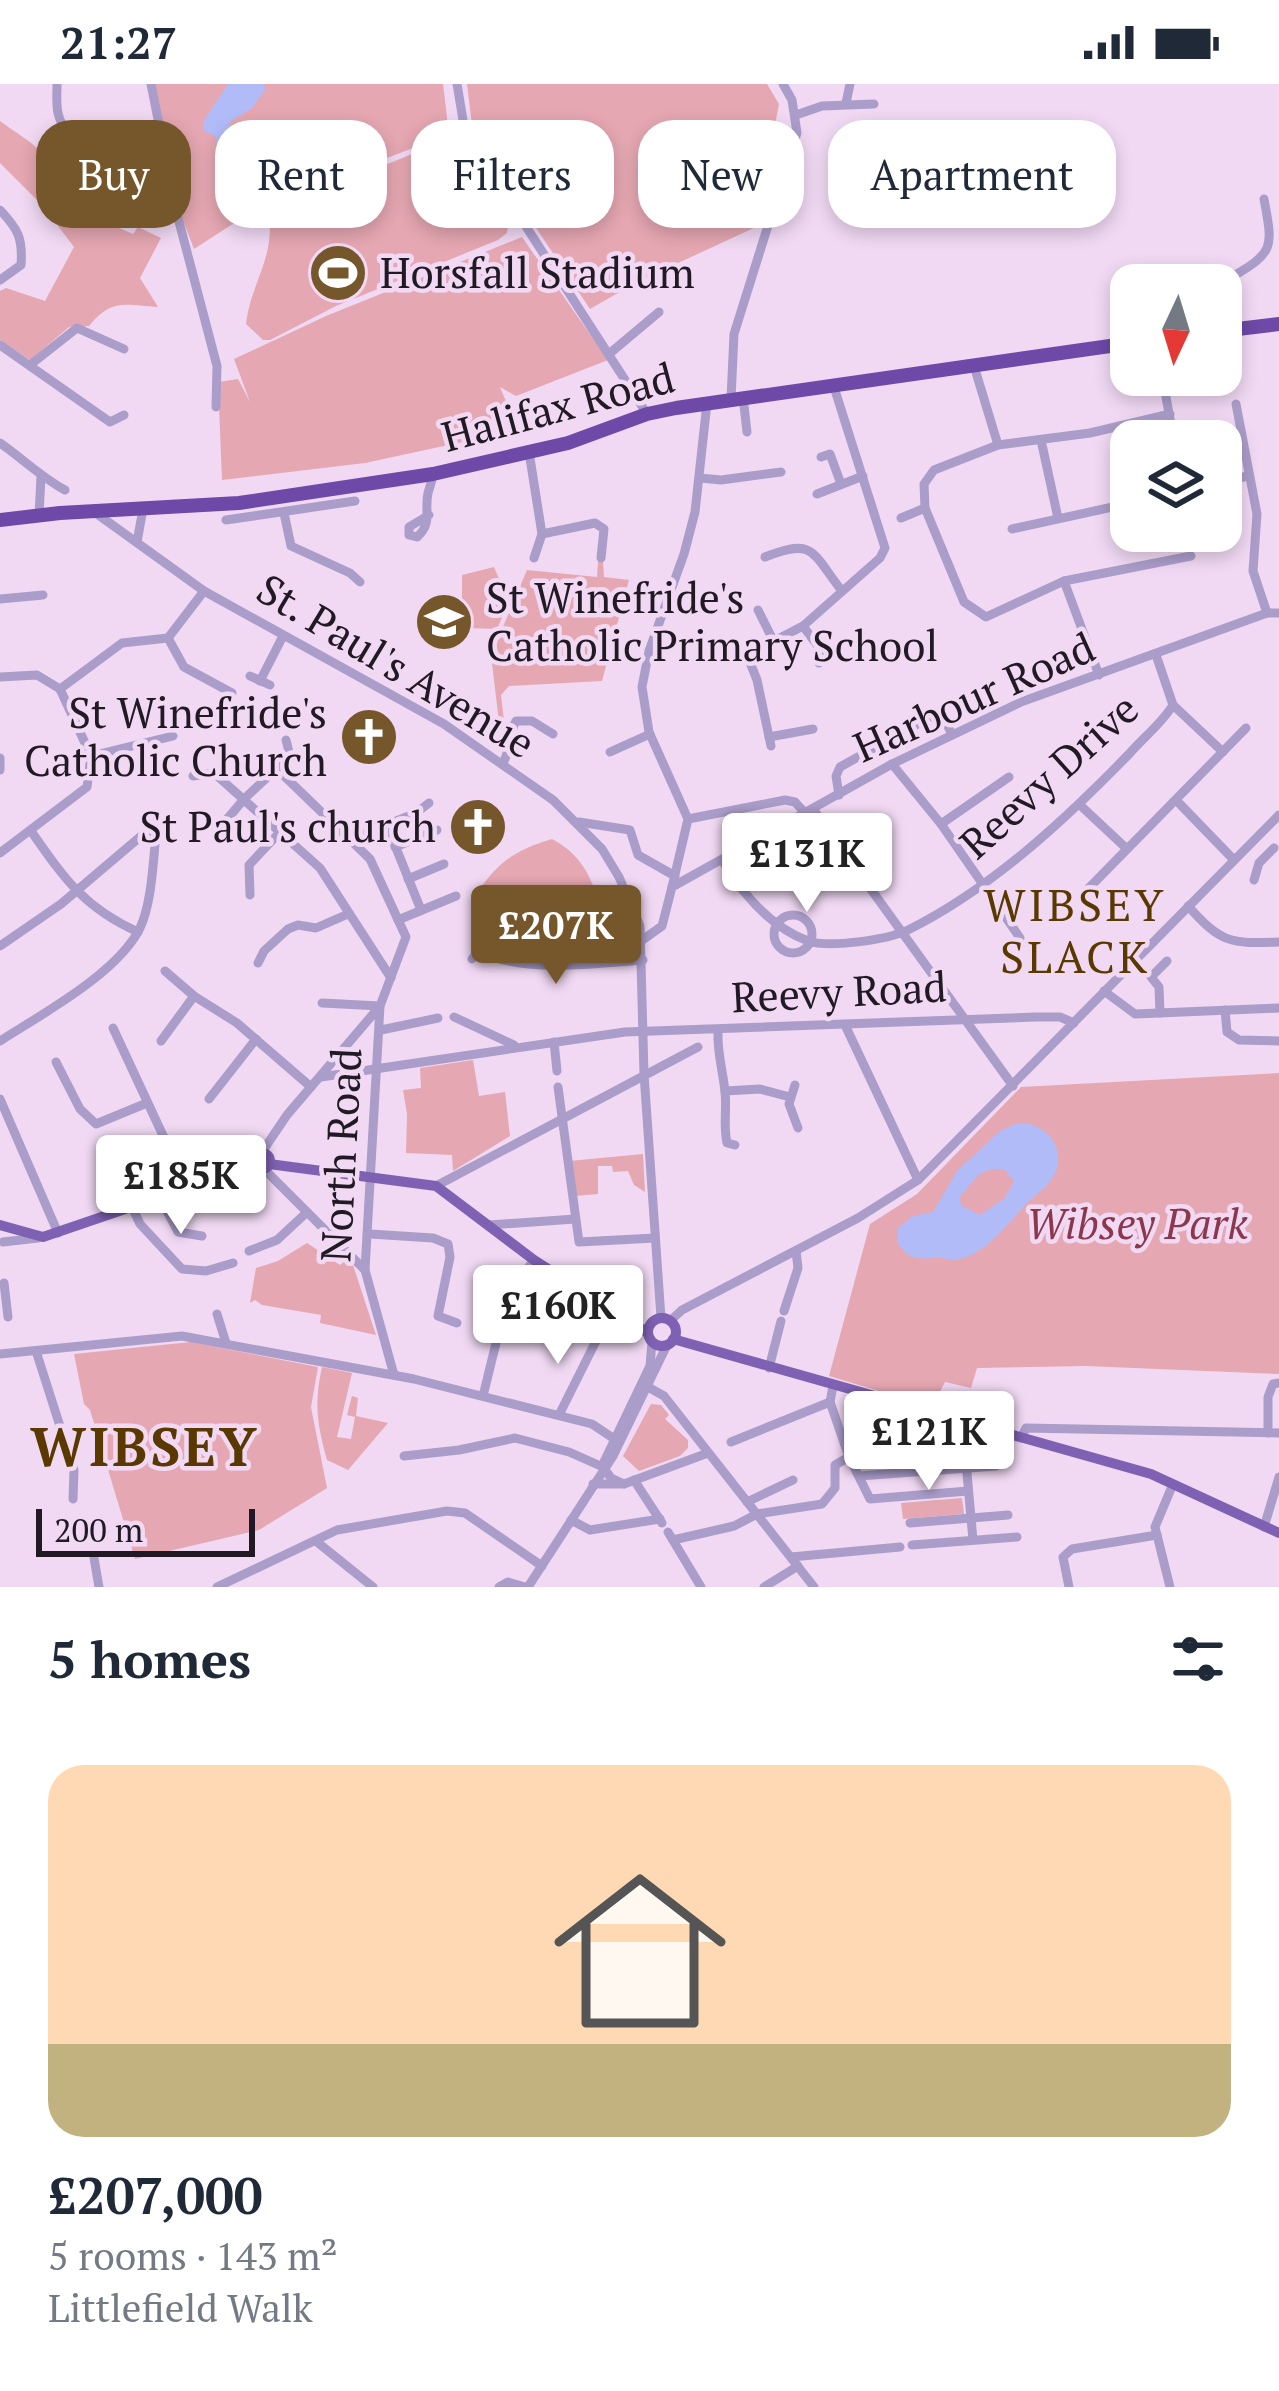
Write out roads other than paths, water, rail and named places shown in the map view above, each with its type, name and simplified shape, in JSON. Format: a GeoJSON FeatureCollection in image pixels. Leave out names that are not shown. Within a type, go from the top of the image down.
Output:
{"type":"FeatureCollection","features":[{"type":"Feature","properties":{"kind":"highway"},"geometry":{"type":"LineString","coordinates":[[1242,329],[1279,324]]}},
{"type":"Feature","properties":{"kind":"highway","name":"Halifax Road"},"geometry":{"type":"LineString","coordinates":[[0,520],[309,501],[595,436],[647,414],[1110,347]]}},
{"type":"Feature","properties":{"kind":"main road"},"geometry":{"type":"LineString","coordinates":[[0,1226],[44,1237],[262,1162],[436,1186],[534,1260],[650,1337],[1104,1459],[1173,1484],[1279,1534]]}},
{"type":"Feature","properties":{"kind":"main road"},"geometry":{"type":"LineString","coordinates":[[650,1337],[651,1323],[666,1319],[675,1329],[670,1342]]}},
{"type":"Feature","properties":{"kind":"street"},"geometry":{"type":"LineString","coordinates":[[57,84],[60,120]]}},
{"type":"Feature","properties":{"kind":"street"},"geometry":{"type":"LineString","coordinates":[[151,84],[158,120]]}},
{"type":"Feature","properties":{"kind":"street"},"geometry":{"type":"LineString","coordinates":[[457,84],[465,132],[647,414]]}},
{"type":"Feature","properties":{"kind":"street"},"geometry":{"type":"LineString","coordinates":[[846,103],[850,84]]}},
{"type":"Feature","properties":{"kind":"street"},"geometry":{"type":"LineString","coordinates":[[747,433],[737,398],[734,334],[795,148],[796,115],[784,86]]}},
{"type":"Feature","properties":{"kind":"street"},"geometry":{"type":"LineString","coordinates":[[796,115],[846,103],[874,104]]}},
{"type":"Feature","properties":{"kind":"street"},"geometry":{"type":"LineString","coordinates":[[1242,271],[1263,259],[1272,243],[1274,225],[1264,199]]}},
{"type":"Feature","properties":{"kind":"street"},"geometry":{"type":"LineString","coordinates":[[0,210],[20,230],[22,248],[21,265],[0,280]]}},
{"type":"Feature","properties":{"kind":"street"},"geometry":{"type":"LineString","coordinates":[[181,228],[218,366],[216,406]]}},
{"type":"Feature","properties":{"kind":"street"},"geometry":{"type":"LineString","coordinates":[[609,354],[659,313]]}},
{"type":"Feature","properties":{"kind":"street"},"geometry":{"type":"LineString","coordinates":[[30,365],[77,328],[124,349]]}},
{"type":"Feature","properties":{"kind":"street"},"geometry":{"type":"LineString","coordinates":[[0,345],[110,422],[124,415]]}},
{"type":"Feature","properties":{"kind":"street"},"geometry":{"type":"LineString","coordinates":[[974,366],[998,445]]}},
{"type":"Feature","properties":{"kind":"street"},"geometry":{"type":"LineString","coordinates":[[813,729],[770,742],[747,655],[803,626],[880,558],[885,548],[834,387]]}},
{"type":"Feature","properties":{"kind":"street"},"geometry":{"type":"LineString","coordinates":[[1166,396],[1170,420]]}},
{"type":"Feature","properties":{"kind":"street"},"geometry":{"type":"LineString","coordinates":[[641,941],[657,933],[665,918],[688,819],[650,734],[642,698],[644,668],[684,554],[700,478],[706,404]]}},
{"type":"Feature","properties":{"kind":"street"},"geometry":{"type":"LineString","coordinates":[[1236,404],[1257,514],[1252,571],[1273,613]]}},
{"type":"Feature","properties":{"kind":"street"},"geometry":{"type":"LineString","coordinates":[[1169,414],[998,445],[934,470],[924,484],[925,508],[964,602],[986,617],[1064,581],[1191,556]]}},
{"type":"Feature","properties":{"kind":"street"},"geometry":{"type":"LineString","coordinates":[[1041,440],[1058,518]]}},
{"type":"Feature","properties":{"kind":"street"},"geometry":{"type":"LineString","coordinates":[[0,443],[37,469],[41,477],[39,515]]}},
{"type":"Feature","properties":{"kind":"street"},"geometry":{"type":"LineString","coordinates":[[529,452],[542,534],[534,557]]}},
{"type":"Feature","properties":{"kind":"street"},"geometry":{"type":"LineString","coordinates":[[821,457],[830,454],[841,484]]}},
{"type":"Feature","properties":{"kind":"street"},"geometry":{"type":"LineString","coordinates":[[700,478],[722,480],[781,472]]}},
{"type":"Feature","properties":{"kind":"street"},"geometry":{"type":"LineString","coordinates":[[429,515],[433,474]]}},
{"type":"Feature","properties":{"kind":"street"},"geometry":{"type":"LineString","coordinates":[[817,494],[862,476]]}},
{"type":"Feature","properties":{"kind":"street"},"geometry":{"type":"LineString","coordinates":[[1242,477],[1247,476]]}},
{"type":"Feature","properties":{"kind":"street"},"geometry":{"type":"LineString","coordinates":[[41,477],[64,490]]}},
{"type":"Feature","properties":{"kind":"street"},"geometry":{"type":"LineString","coordinates":[[412,478],[428,494]]}},
{"type":"Feature","properties":{"kind":"street"},"geometry":{"type":"LineString","coordinates":[[226,520],[284,513],[309,501],[356,501]]}},
{"type":"Feature","properties":{"kind":"street"},"geometry":{"type":"LineString","coordinates":[[1012,529],[1110,507]]}},
{"type":"Feature","properties":{"kind":"street"},"geometry":{"type":"LineString","coordinates":[[901,518],[925,508]]}},
{"type":"Feature","properties":{"kind":"street"},"geometry":{"type":"LineString","coordinates":[[137,542],[142,509]]}},
{"type":"Feature","properties":{"kind":"street","name":"St. Paul's Avenue"},"geometry":{"type":"LineString","coordinates":[[93,511],[204,591],[444,724],[503,764],[579,822],[619,877],[640,926]]}},
{"type":"Feature","properties":{"kind":"street"},"geometry":{"type":"LineString","coordinates":[[284,513],[291,546],[360,582]]}},
{"type":"Feature","properties":{"kind":"street"},"geometry":{"type":"LineString","coordinates":[[542,534],[595,523],[604,530],[601,558]]}},
{"type":"Feature","properties":{"kind":"street"},"geometry":{"type":"LineString","coordinates":[[765,557],[795,545],[808,548],[842,591]]}},
{"type":"Feature","properties":{"kind":"street"},"geometry":{"type":"LineString","coordinates":[[1064,581],[1100,675]]}},
{"type":"Feature","properties":{"kind":"street"},"geometry":{"type":"LineString","coordinates":[[61,689],[122,644],[168,638],[204,591]]}},
{"type":"Feature","properties":{"kind":"street"},"geometry":{"type":"LineString","coordinates":[[0,599],[43,595]]}},
{"type":"Feature","properties":{"kind":"street"},"geometry":{"type":"LineString","coordinates":[[758,610],[774,642]]}},
{"type":"Feature","properties":{"kind":"street","name":"Harbour Road"},"geometry":{"type":"LineString","coordinates":[[674,882],[892,764],[1022,702],[1273,613]]}},
{"type":"Feature","properties":{"kind":"street"},"geometry":{"type":"LineString","coordinates":[[803,626],[823,653],[819,663]]}},
{"type":"Feature","properties":{"kind":"street"},"geometry":{"type":"LineString","coordinates":[[260,681],[284,636]]}},
{"type":"Feature","properties":{"kind":"street"},"geometry":{"type":"LineString","coordinates":[[168,638],[184,667],[232,693]]}},
{"type":"Feature","properties":{"kind":"street"},"geometry":{"type":"LineString","coordinates":[[1156,655],[1173,705],[1223,752]]}},
{"type":"Feature","properties":{"kind":"street"},"geometry":{"type":"LineString","coordinates":[[0,677],[37,675],[61,689],[91,755],[87,787],[0,853]]}},
{"type":"Feature","properties":{"kind":"street","name":"Reevy Drive"},"geometry":{"type":"LineString","coordinates":[[905,932],[982,884],[1080,805],[1173,705]]}},
{"type":"Feature","properties":{"kind":"street"},"geometry":{"type":"LineString","coordinates":[[838,795],[840,766],[922,719],[941,711],[952,736]]}},
{"type":"Feature","properties":{"kind":"street"},"geometry":{"type":"LineString","coordinates":[[503,764],[516,721],[525,718],[553,734]]}},
{"type":"Feature","properties":{"kind":"street"},"geometry":{"type":"LineString","coordinates":[[1082,894],[1246,728]]}},
{"type":"Feature","properties":{"kind":"street"},"geometry":{"type":"LineString","coordinates":[[610,752],[650,734]]}},
{"type":"Feature","properties":{"kind":"street"},"geometry":{"type":"LineString","coordinates":[[91,755],[173,736]]}},
{"type":"Feature","properties":{"kind":"street"},"geometry":{"type":"LineString","coordinates":[[217,831],[290,756],[286,740]]}},
{"type":"Feature","properties":{"kind":"street"},"geometry":{"type":"LineString","coordinates":[[0,758],[0,770]]}},
{"type":"Feature","properties":{"kind":"street"},"geometry":{"type":"LineString","coordinates":[[892,764],[941,824],[1020,938]]}},
{"type":"Feature","properties":{"kind":"street"},"geometry":{"type":"LineString","coordinates":[[278,770],[370,859],[406,937],[380,1006],[271,1135],[262,1162],[305,1214],[365,1270]]}},
{"type":"Feature","properties":{"kind":"street"},"geometry":{"type":"LineString","coordinates":[[193,776],[214,773],[320,868],[391,978]]}},
{"type":"Feature","properties":{"kind":"street"},"geometry":{"type":"LineString","coordinates":[[941,824],[1010,777]]}},
{"type":"Feature","properties":{"kind":"street"},"geometry":{"type":"LineString","coordinates":[[688,819],[784,800],[810,811],[905,932],[1013,1087]]}},
{"type":"Feature","properties":{"kind":"street"},"geometry":{"type":"LineString","coordinates":[[1176,800],[1234,860]]}},
{"type":"Feature","properties":{"kind":"street"},"geometry":{"type":"LineString","coordinates":[[350,840],[430,803]]}},
{"type":"Feature","properties":{"kind":"street"},"geometry":{"type":"LineString","coordinates":[[1080,805],[1127,849]]}},
{"type":"Feature","properties":{"kind":"street"},"geometry":{"type":"LineString","coordinates":[[334,826],[341,813]]}},
{"type":"Feature","properties":{"kind":"street"},"geometry":{"type":"LineString","coordinates":[[665,918],[640,926],[644,1074],[655,1238],[666,1319],[858,1218],[918,1180],[1279,815]]}},
{"type":"Feature","properties":{"kind":"street"},"geometry":{"type":"LineString","coordinates":[[579,822],[629,830],[638,855],[674,882]]}},
{"type":"Feature","properties":{"kind":"street"},"geometry":{"type":"LineString","coordinates":[[386,824],[421,910]]}},
{"type":"Feature","properties":{"kind":"street"},"geometry":{"type":"LineString","coordinates":[[395,847],[437,830]]}},
{"type":"Feature","properties":{"kind":"street"},"geometry":{"type":"LineString","coordinates":[[32,831],[75,893],[108,919],[138,932]]}},
{"type":"Feature","properties":{"kind":"street"},"geometry":{"type":"LineString","coordinates":[[0,946],[75,893],[147,831],[153,831],[138,932],[110,966],[0,1041]]}},
{"type":"Feature","properties":{"kind":"street"},"geometry":{"type":"LineString","coordinates":[[250,896],[249,865],[281,831]]}},
{"type":"Feature","properties":{"kind":"street"},"geometry":{"type":"LineString","coordinates":[[1250,844],[1263,857]]}},
{"type":"Feature","properties":{"kind":"street"},"geometry":{"type":"LineString","coordinates":[[1253,880],[1263,857],[1274,848]]}},
{"type":"Feature","properties":{"kind":"street"},"geometry":{"type":"LineString","coordinates":[[722,860],[746,896],[811,942],[855,941],[905,932]]}},
{"type":"Feature","properties":{"kind":"street"},"geometry":{"type":"LineString","coordinates":[[408,878],[444,864]]}},
{"type":"Feature","properties":{"kind":"street"},"geometry":{"type":"LineString","coordinates":[[398,920],[456,896]]}},
{"type":"Feature","properties":{"kind":"street"},"geometry":{"type":"LineString","coordinates":[[1188,906],[1219,938],[1241,944],[1279,942]]}},
{"type":"Feature","properties":{"kind":"street"},"geometry":{"type":"LineString","coordinates":[[258,963],[288,929],[298,925],[316,928],[348,914]]}},
{"type":"Feature","properties":{"kind":"street"},"geometry":{"type":"LineString","coordinates":[[788,915],[800,916],[812,930],[811,942],[802,952],[782,951],[773,934],[777,922],[788,915]]}},
{"type":"Feature","properties":{"kind":"street"},"geometry":{"type":"LineString","coordinates":[[313,944],[316,928]]}},
{"type":"Feature","properties":{"kind":"street"},"geometry":{"type":"LineString","coordinates":[[479,951],[522,963],[643,960]]}},
{"type":"Feature","properties":{"kind":"street"},"geometry":{"type":"LineString","coordinates":[[1160,1013],[1159,987],[1147,981],[1168,961]]}},
{"type":"Feature","properties":{"kind":"street"},"geometry":{"type":"LineString","coordinates":[[165,970],[311,1087]]}},
{"type":"Feature","properties":{"kind":"street"},"geometry":{"type":"LineString","coordinates":[[1104,992],[1135,1014],[1279,1008]]}},
{"type":"Feature","properties":{"kind":"street"},"geometry":{"type":"LineString","coordinates":[[160,1041],[194,996]]}},
{"type":"Feature","properties":{"kind":"street"},"geometry":{"type":"LineString","coordinates":[[322,1003],[380,1006]]}},
{"type":"Feature","properties":{"kind":"street","name":"North Road"},"geometry":{"type":"LineString","coordinates":[[380,1006],[365,1270],[394,1375]]}},
{"type":"Feature","properties":{"kind":"street"},"geometry":{"type":"LineString","coordinates":[[1226,1010],[1227,1032],[1239,1040],[1279,1040]]}},
{"type":"Feature","properties":{"kind":"street"},"geometry":{"type":"LineString","coordinates":[[454,1017],[516,1047]]}},
{"type":"Feature","properties":{"kind":"street","name":"Reevy Road"},"geometry":{"type":"LineString","coordinates":[[321,1077],[642,1032],[1060,1017],[1074,1023]]}},
{"type":"Feature","properties":{"kind":"street"},"geometry":{"type":"LineString","coordinates":[[381,1030],[438,1018]]}},
{"type":"Feature","properties":{"kind":"street"},"geometry":{"type":"LineString","coordinates":[[845,1024],[918,1180]]}},
{"type":"Feature","properties":{"kind":"street"},"geometry":{"type":"LineString","coordinates":[[112,1028],[185,1185]]}},
{"type":"Feature","properties":{"kind":"street"},"geometry":{"type":"LineString","coordinates":[[718,1031],[719,1074],[725,1091],[723,1123],[727,1143],[735,1145]]}},
{"type":"Feature","properties":{"kind":"street"},"geometry":{"type":"LineString","coordinates":[[209,1099],[256,1039]]}},
{"type":"Feature","properties":{"kind":"street"},"geometry":{"type":"LineString","coordinates":[[554,1042],[557,1071]]}},
{"type":"Feature","properties":{"kind":"street"},"geometry":{"type":"LineString","coordinates":[[436,1186],[698,1047]]}},
{"type":"Feature","properties":{"kind":"street"},"geometry":{"type":"LineString","coordinates":[[56,1062],[63,1086],[96,1124],[147,1103]]}},
{"type":"Feature","properties":{"kind":"street"},"geometry":{"type":"LineString","coordinates":[[558,1087],[579,1242],[655,1238]]}},
{"type":"Feature","properties":{"kind":"street"},"geometry":{"type":"LineString","coordinates":[[725,1091],[793,1091],[798,1128]]}},
{"type":"Feature","properties":{"kind":"street"},"geometry":{"type":"LineString","coordinates":[[0,1099],[58,1233]]}},
{"type":"Feature","properties":{"kind":"street"},"geometry":{"type":"LineString","coordinates":[[159,1196],[178,1232],[202,1236]]}},
{"type":"Feature","properties":{"kind":"street"},"geometry":{"type":"LineString","coordinates":[[131,1205],[140,1225],[182,1269],[206,1271],[233,1263]]}},
{"type":"Feature","properties":{"kind":"street"},"geometry":{"type":"LineString","coordinates":[[249,1251],[277,1240],[305,1214]]}},
{"type":"Feature","properties":{"kind":"street"},"geometry":{"type":"LineString","coordinates":[[490,1225],[575,1219]]}},
{"type":"Feature","properties":{"kind":"street"},"geometry":{"type":"LineString","coordinates":[[409,1239],[410,1226]]}},
{"type":"Feature","properties":{"kind":"street"},"geometry":{"type":"LineString","coordinates":[[370,1234],[433,1238],[448,1244],[450,1257],[438,1316],[457,1323]]}},
{"type":"Feature","properties":{"kind":"street"},"geometry":{"type":"LineString","coordinates":[[3,1242],[44,1237]]}},
{"type":"Feature","properties":{"kind":"street"},"geometry":{"type":"LineString","coordinates":[[769,1368],[798,1268],[796,1251]]}},
{"type":"Feature","properties":{"kind":"street"},"geometry":{"type":"LineString","coordinates":[[482,1396],[508,1294],[534,1260]]}},
{"type":"Feature","properties":{"kind":"street"},"geometry":{"type":"LineString","coordinates":[[4,1282],[9,1317]]}},
{"type":"Feature","properties":{"kind":"street"},"geometry":{"type":"LineString","coordinates":[[217,1314],[226,1343]]}},
{"type":"Feature","properties":{"kind":"street"},"geometry":{"type":"LineString","coordinates":[[0,1354],[182,1336],[482,1396],[592,1424],[617,1440]]}},
{"type":"Feature","properties":{"kind":"street"},"geometry":{"type":"LineString","coordinates":[[617,1440],[650,1366],[650,1337]]}},
{"type":"Feature","properties":{"kind":"street"},"geometry":{"type":"LineString","coordinates":[[559,1415],[597,1339]]}},
{"type":"Feature","properties":{"kind":"street"},"geometry":{"type":"LineString","coordinates":[[499,1587],[508,1582],[526,1587],[542,1566],[603,1467],[670,1342]]}},
{"type":"Feature","properties":{"kind":"street"},"geometry":{"type":"LineString","coordinates":[[36,1351],[74,1470],[74,1498]]}},
{"type":"Feature","properties":{"kind":"street"},"geometry":{"type":"LineString","coordinates":[[1021,1438],[1026,1428],[1274,1433],[1268,1397],[1273,1384],[1279,1384]]}},
{"type":"Feature","properties":{"kind":"street"},"geometry":{"type":"LineString","coordinates":[[833,1386],[830,1402],[870,1499],[968,1491]]}},
{"type":"Feature","properties":{"kind":"street"},"geometry":{"type":"LineString","coordinates":[[648,1387],[664,1396],[814,1587]]}},
{"type":"Feature","properties":{"kind":"street"},"geometry":{"type":"LineString","coordinates":[[731,1442],[830,1402]]}},
{"type":"Feature","properties":{"kind":"street"},"geometry":{"type":"LineString","coordinates":[[967,1425],[973,1540]]}},
{"type":"Feature","properties":{"kind":"street"},"geometry":{"type":"LineString","coordinates":[[678,1464],[691,1449],[692,1432]]}},
{"type":"Feature","properties":{"kind":"street"},"geometry":{"type":"LineString","coordinates":[[404,1456],[515,1438],[569,1452],[603,1467],[611,1478],[629,1482],[667,1530],[701,1587]]}},
{"type":"Feature","properties":{"kind":"street"},"geometry":{"type":"LineString","coordinates":[[873,1445],[884,1474]]}},
{"type":"Feature","properties":{"kind":"street"},"geometry":{"type":"LineString","coordinates":[[593,1484],[629,1482],[708,1454]]}},
{"type":"Feature","properties":{"kind":"street"},"geometry":{"type":"LineString","coordinates":[[878,1460],[898,1455],[903,1472]]}},
{"type":"Feature","properties":{"kind":"street"},"geometry":{"type":"LineString","coordinates":[[571,1520],[590,1530],[734,1526],[757,1514],[822,1504],[836,1488],[835,1465],[849,1457]]}},
{"type":"Feature","properties":{"kind":"street"},"geometry":{"type":"LineString","coordinates":[[859,1476],[996,1466]]}},
{"type":"Feature","properties":{"kind":"street"},"geometry":{"type":"LineString","coordinates":[[1264,1527],[1279,1477]]}},
{"type":"Feature","properties":{"kind":"street"},"geometry":{"type":"LineString","coordinates":[[747,1502],[793,1480]]}},
{"type":"Feature","properties":{"kind":"street"},"geometry":{"type":"LineString","coordinates":[[1170,1587],[1155,1528],[1173,1484]]}},
{"type":"Feature","properties":{"kind":"street"},"geometry":{"type":"LineString","coordinates":[[217,1587],[339,1529],[447,1511],[465,1513],[542,1566]]}},
{"type":"Feature","properties":{"kind":"street"},"geometry":{"type":"LineString","coordinates":[[910,1523],[1008,1515]]}},
{"type":"Feature","properties":{"kind":"street"},"geometry":{"type":"LineString","coordinates":[[1069,1587],[1063,1557],[1072,1549],[1157,1535]]}},
{"type":"Feature","properties":{"kind":"street"},"geometry":{"type":"LineString","coordinates":[[764,1587],[794,1562],[1017,1537]]}},
{"type":"Feature","properties":{"kind":"street"},"geometry":{"type":"LineString","coordinates":[[317,1542],[373,1587]]}},
{"type":"Feature","properties":{"kind":"street"},"geometry":{"type":"LineString","coordinates":[[94,1558],[99,1587]]}},
{"type":"Feature","properties":{"kind":"water"},"geometry":{"type":"Polygon","coordinates":[[[228,84],[264,84],[252,108],[233,120],[215,120],[215,136],[203,130],[203,122],[228,84]]]}},
{"type":"Feature","properties":{"kind":"water"},"geometry":{"type":"Polygon","coordinates":[[[1018,1123],[1035,1126],[1050,1136],[1058,1161],[1050,1181],[974,1253],[953,1260],[909,1255],[897,1242],[898,1228],[913,1216],[933,1212],[957,1171],[1000,1131],[1018,1123]],[[1004,1169],[978,1175],[959,1198],[962,1206],[980,1215],[1005,1198],[1014,1181],[1004,1169]]]}},
{"type":"Feature","properties":{"kind":"place","name":"Horsfall Stadium"},"geometry":{"type":"Point","coordinates":[338,273]}},
{"type":"Feature","properties":{"kind":"place","name":"St Winefride's Catholic Primary School"},"geometry":{"type":"Point","coordinates":[444,622]}},
{"type":"Feature","properties":{"kind":"place","name":"St Winefride's Catholic Church"},"geometry":{"type":"Point","coordinates":[369,737]}},
{"type":"Feature","properties":{"kind":"place","name":"St Paul's church"},"geometry":{"type":"Point","coordinates":[478,827]}},
{"type":"Feature","properties":{"kind":"district","name":"WIBSEY SLACK"},"geometry":{"type":"Point","coordinates":[1075,931]}},
{"type":"Feature","properties":{"kind":"district","name":"WIBSEY"},"geometry":{"type":"Point","coordinates":[145,1447]}},
{"type":"Feature","properties":{"kind":"park label","name":"Wibsey Park"},"geometry":{"type":"Point","coordinates":[1137,1224]}}]}
